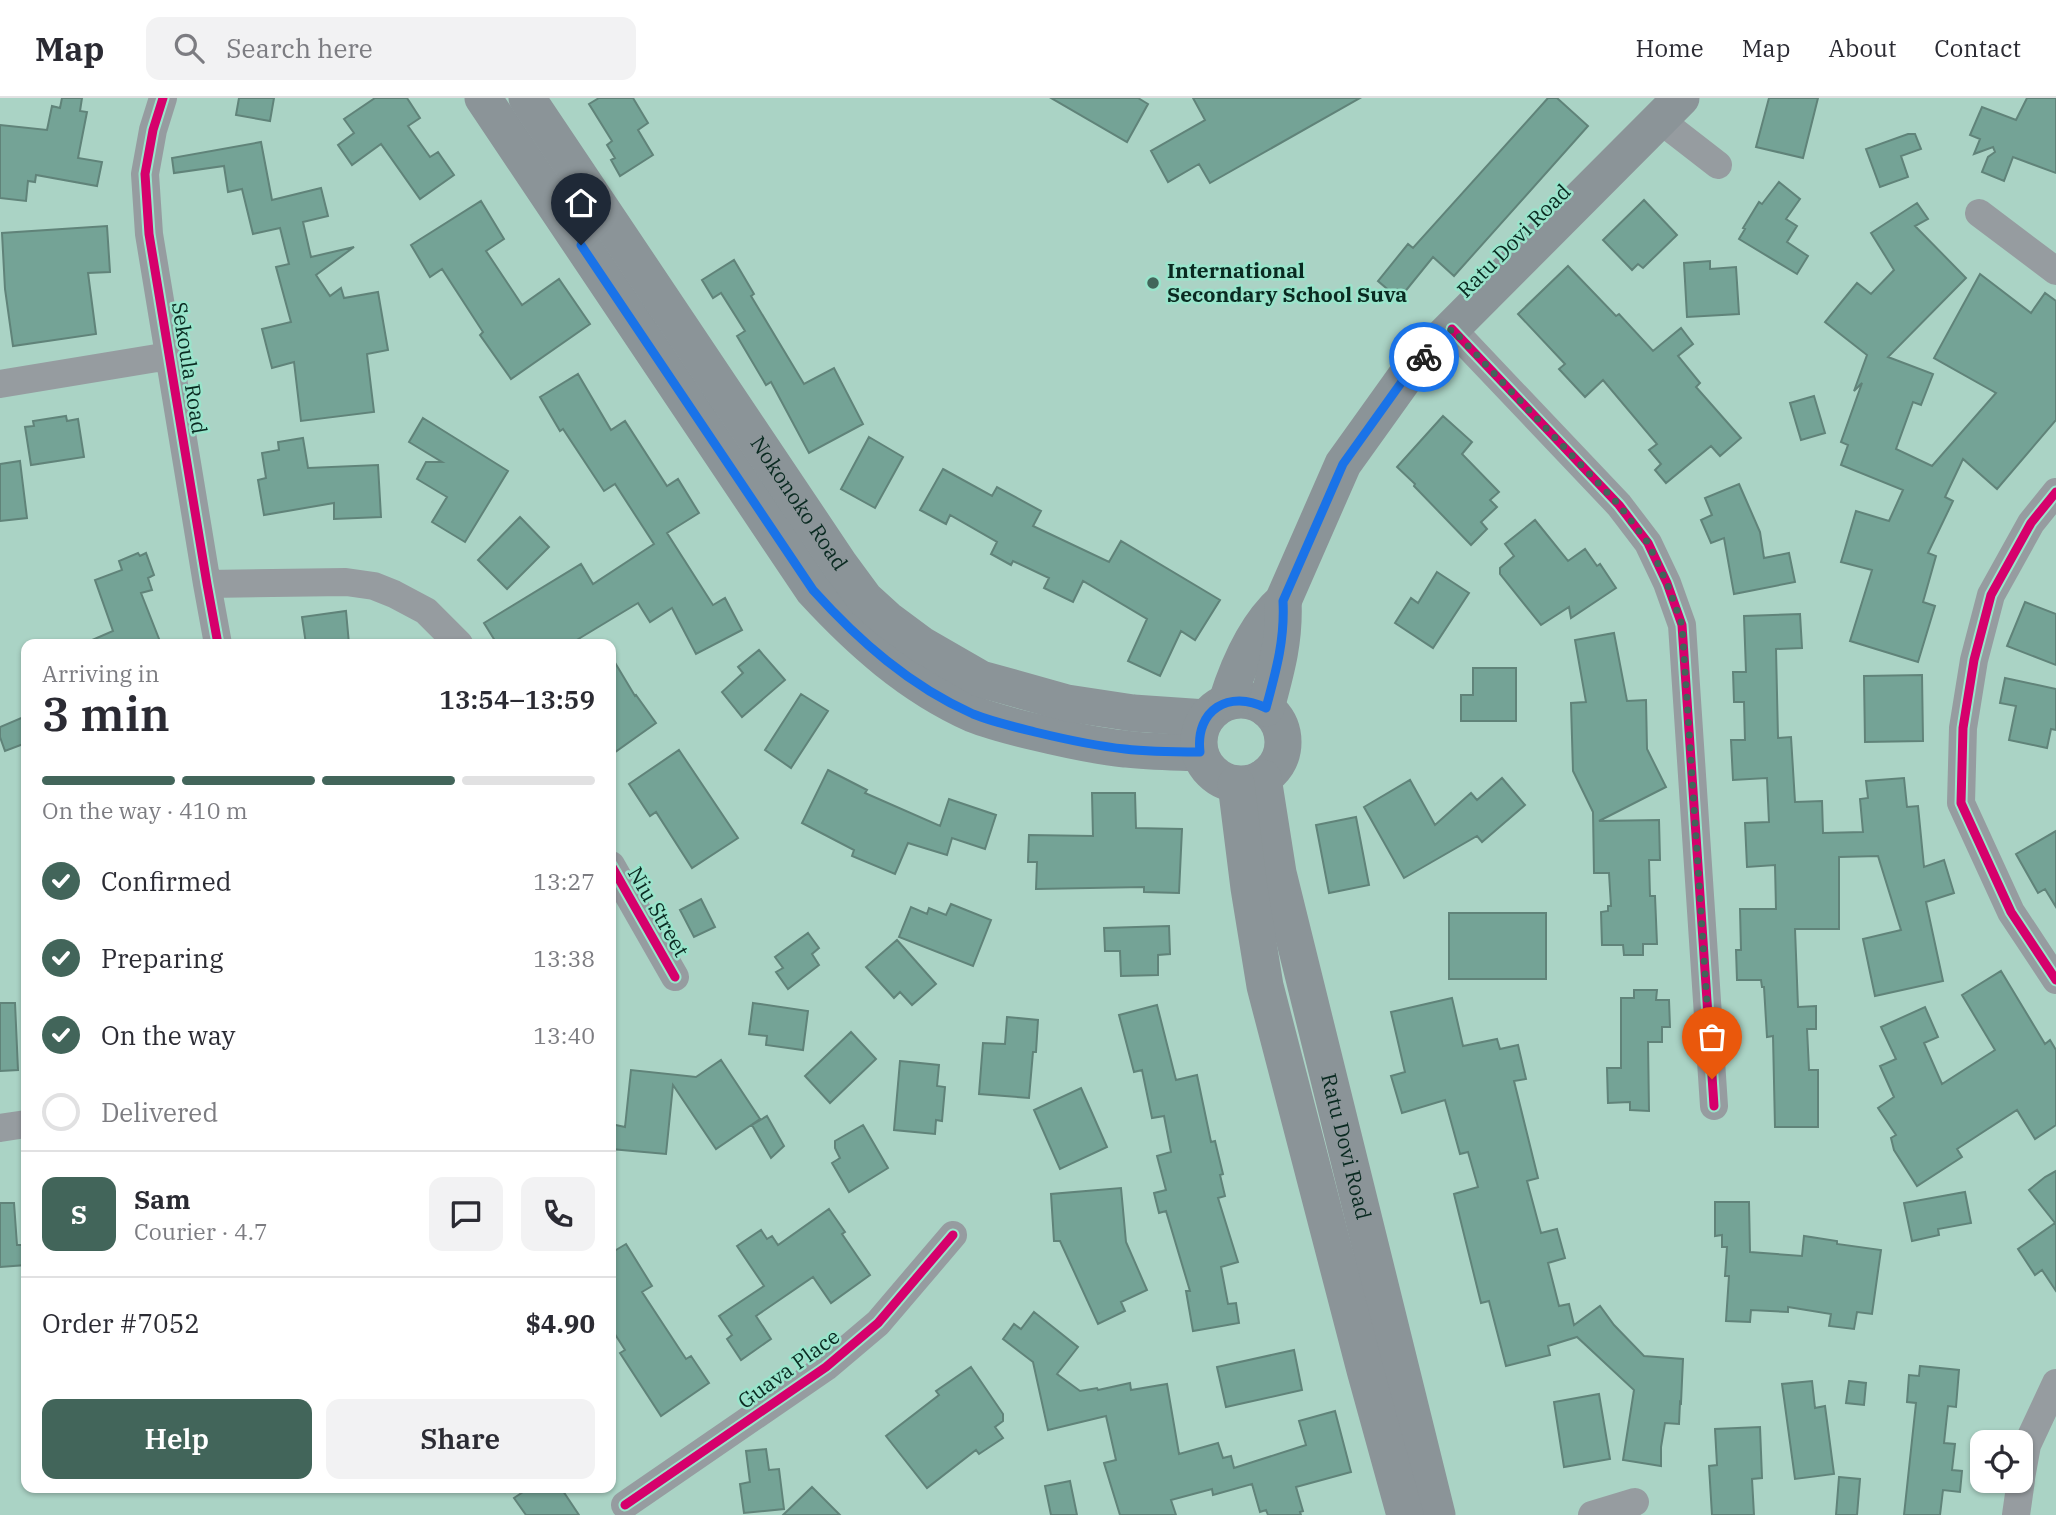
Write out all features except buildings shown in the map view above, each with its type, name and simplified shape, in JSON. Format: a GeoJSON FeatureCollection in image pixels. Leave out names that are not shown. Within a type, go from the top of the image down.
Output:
{"type":"FeatureCollection","features":[{"type":"Feature","properties":{"kind":"main road","name":"Nokonoko Road"},"geometry":{"type":"LineString","coordinates":[[483,98],[813,590],[869,648],[907,676],[974,714],[1063,739],[1125,749],[1211,724]]}},
{"type":"Feature","properties":{"kind":"main road","name":"Nokonoko Road"},"geometry":{"type":"LineString","coordinates":[[527,98],[864,598],[922,645],[981,679],[1067,703],[1211,724]]}},
{"type":"Feature","properties":{"kind":"main road","name":"Ratu Dovi Road"},"geometry":{"type":"LineString","coordinates":[[1211,724],[1269,614],[1283,601],[1343,464],[1411,369],[1671,109]]}},
{"type":"Feature","properties":{"kind":"main road","name":"Ratu Dovi Road"},"geometry":{"type":"LineString","coordinates":[[1266,708],[1281,651],[1283,601]]}},
{"type":"Feature","properties":{"kind":"main road"},"geometry":{"type":"LineString","coordinates":[[1241,699],[1254,702],[1266,708],[1275,718],[1281,730],[1281,756],[1274,768],[1250,781],[1223,781],[1205,764],[1211,724],[1241,699]]}},
{"type":"Feature","properties":{"kind":"main road","name":"Ratu Dovi Road"},"geometry":{"type":"LineString","coordinates":[[1250,781],[1249,888],[1265,986],[1364,1370],[1405,1515]]}},
{"type":"Feature","properties":{"kind":"main road","name":"Ratu Dovi Road"},"geometry":{"type":"LineString","coordinates":[[1250,781],[1278,873],[1437,1515]]}},
{"type":"Feature","properties":{"kind":"street","name":"Sekoula Road"},"geometry":{"type":"LineString","coordinates":[[163,98],[153,130],[145,174],[149,234],[217,639]]}},
{"type":"Feature","properties":{"kind":"street"},"geometry":{"type":"LineString","coordinates":[[1671,109],[1718,166]]}},
{"type":"Feature","properties":{"kind":"street"},"geometry":{"type":"LineString","coordinates":[[1979,213],[2056,271]]}},
{"type":"Feature","properties":{"kind":"street"},"geometry":{"type":"LineString","coordinates":[[1452,329],[1619,505],[1648,543],[1667,583],[1682,625],[1714,1106]]}},
{"type":"Feature","properties":{"kind":"street"},"geometry":{"type":"LineString","coordinates":[[0,384],[169,356]]}},
{"type":"Feature","properties":{"kind":"street"},"geometry":{"type":"LineString","coordinates":[[2056,492],[2031,523],[1991,595],[1973,660],[1963,728],[1961,803],[2011,912],[2056,980]]}},
{"type":"Feature","properties":{"kind":"street"},"geometry":{"type":"LineString","coordinates":[[206,584],[346,582],[374,586],[426,611],[454,639]]}},
{"type":"Feature","properties":{"kind":"street","name":"Niu Street"},"geometry":{"type":"LineString","coordinates":[[616,874],[674,977]]}},
{"type":"Feature","properties":{"kind":"street"},"geometry":{"type":"LineString","coordinates":[[0,1128],[21,1125]]}},
{"type":"Feature","properties":{"kind":"street","name":"Guava Place"},"geometry":{"type":"LineString","coordinates":[[623,1502],[826,1367],[878,1323],[953,1236]]}},
{"type":"Feature","properties":{"kind":"street"},"geometry":{"type":"LineString","coordinates":[[2033,1431],[2056,1383]]}},
{"type":"Feature","properties":{"kind":"street"},"geometry":{"type":"LineString","coordinates":[[2016,1515],[2019,1493]]}},
{"type":"Feature","properties":{"kind":"street"},"geometry":{"type":"LineString","coordinates":[[1592,1515],[1635,1502]]}},
{"type":"Feature","properties":{"kind":"cycle path"},"geometry":{"type":"LineString","coordinates":[[163,98],[153,130],[145,174],[149,234],[217,639]]}},
{"type":"Feature","properties":{"kind":"cycle path"},"geometry":{"type":"LineString","coordinates":[[1452,329],[1619,505],[1648,543],[1667,583],[1682,625],[1714,1106]]}},
{"type":"Feature","properties":{"kind":"cycle path"},"geometry":{"type":"LineString","coordinates":[[2056,492],[2031,523],[1991,595],[1974,660],[1963,728],[1961,803],[2011,912],[2056,980]]}},
{"type":"Feature","properties":{"kind":"cycle path"},"geometry":{"type":"LineString","coordinates":[[616,874],[675,977]]}},
{"type":"Feature","properties":{"kind":"cycle path"},"geometry":{"type":"LineString","coordinates":[[625,1505],[826,1367],[878,1323],[953,1235]]}},
{"type":"Feature","properties":{"kind":"way so far"},"geometry":{"type":"LineString","coordinates":[[1424,357],[1452,329],[1619,505],[1648,543],[1667,583],[1682,625],[1712,1079]]}},
{"type":"Feature","properties":{"kind":"place","name":"International Secondary School Suva"},"geometry":{"type":"Point","coordinates":[1153,283]}},
{"type":"Feature","properties":{"kind":"route"},"geometry":{"type":"LineString","coordinates":[[581,245],[813,590],[844,625],[869,648],[907,676],[974,714],[1063,739],[1125,749],[1200,752],[1200,729],[1215,708],[1227,701],[1241,699],[1266,708],[1281,651],[1283,601],[1343,464],[1411,369],[1424,357]]}}]}
